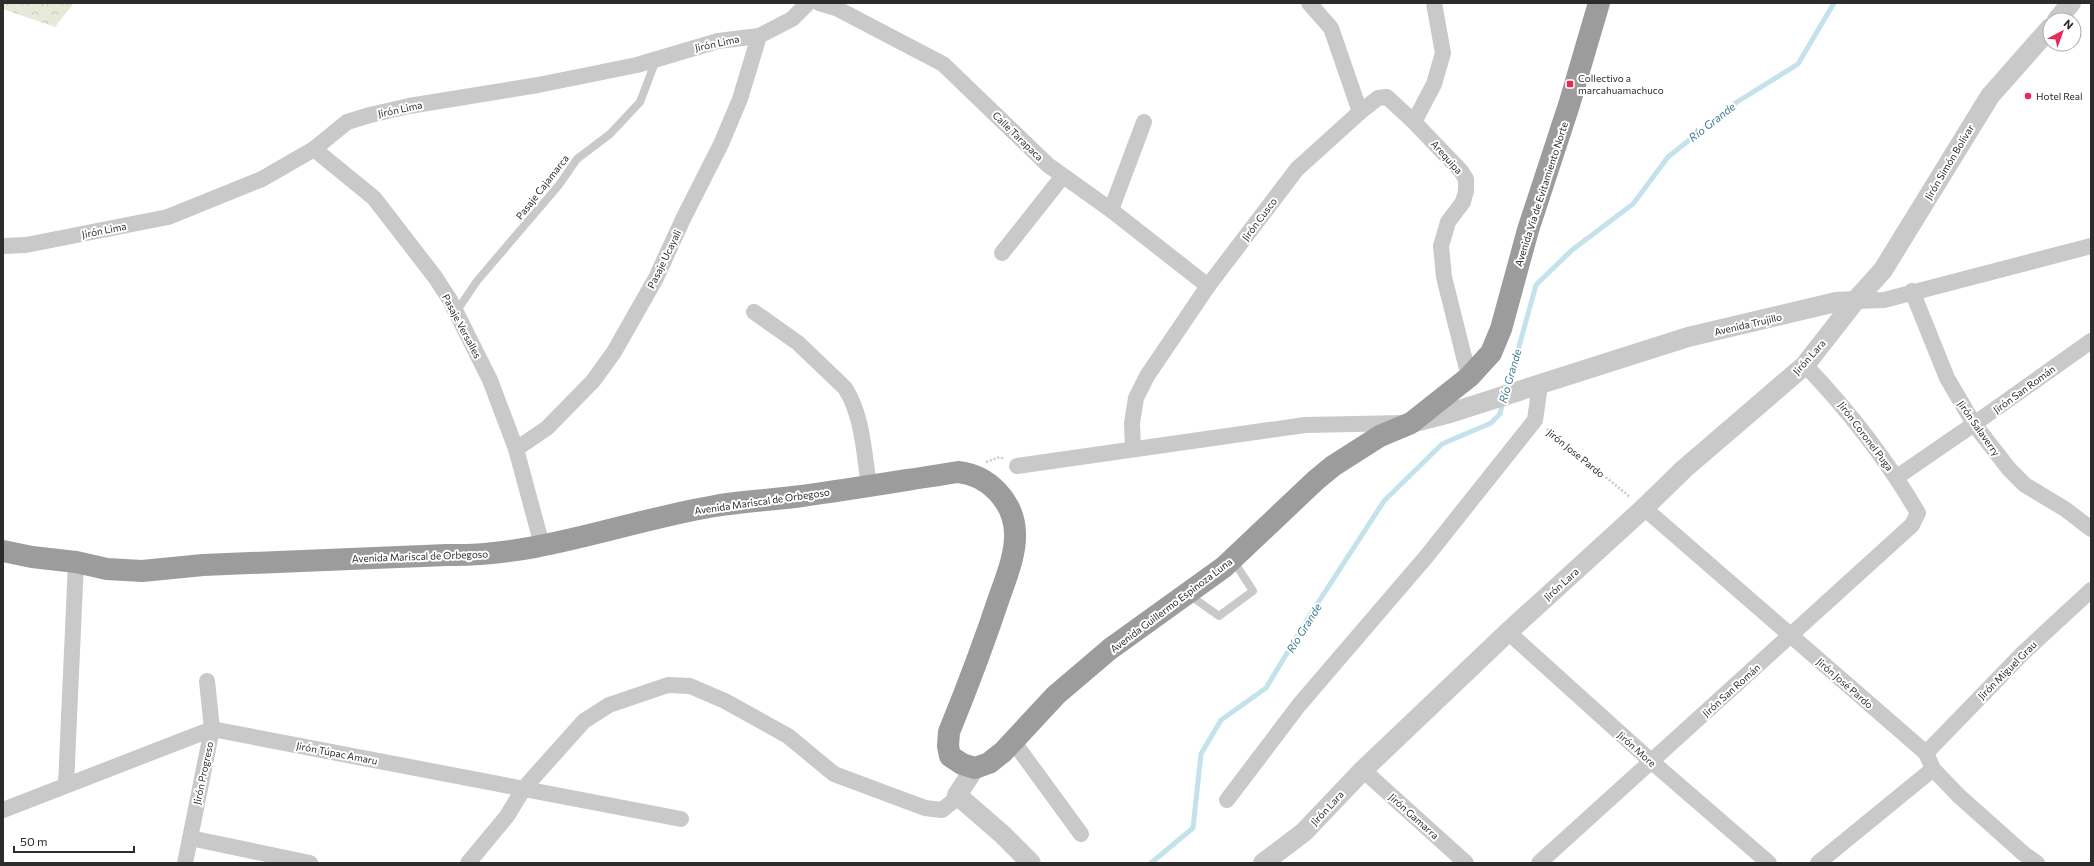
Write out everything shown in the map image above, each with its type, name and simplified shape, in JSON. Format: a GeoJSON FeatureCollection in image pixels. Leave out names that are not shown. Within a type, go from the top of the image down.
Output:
{"type":"FeatureCollection","features":[{"type":"Feature","properties":{"kind":"highway","name":"Avenida Vía de Evitamiento Norte"},"geometry":{"type":"LineString","coordinates":[[1469,377],[1491,353],[1501,329],[1528,230],[1569,105],[1599,3]]}},
{"type":"Feature","properties":{"kind":"highway","name":"Avenida Guillermo Espinoza Luna"},"geometry":{"type":"LineString","coordinates":[[975,768],[990,763],[1003,752],[1056,695],[1110,649],[1187,594],[1232,559],[1316,480],[1333,466],[1380,436],[1411,423],[1469,377]]}},
{"type":"Feature","properties":{"kind":"highway","name":"Avenida Mariscal de Orbegoso"},"geometry":{"type":"LineString","coordinates":[[3,551],[32,557],[76,562],[107,569],[142,571],[203,565],[447,555],[479,556],[589,536],[649,520],[715,506],[869,486],[958,472],[971,473],[994,488],[1004,498],[1011,513],[1015,533],[1010,565],[984,642],[949,732],[948,746],[950,756],[962,764],[975,768]]}},
{"type":"Feature","properties":{"kind":"street","name":"Jirón Lima"},"geometry":{"type":"LineString","coordinates":[[3,246],[26,245],[168,217],[262,179],[314,149],[347,122],[409,106],[538,85],[657,59],[718,41],[759,36],[792,19],[808,3]]}},
{"type":"Feature","properties":{"kind":"street","name":"Calle Tarapaca"},"geometry":{"type":"LineString","coordinates":[[819,3],[836,8],[943,64],[1048,165],[1111,210],[1208,286]]}},
{"type":"Feature","properties":{"kind":"street"},"geometry":{"type":"LineString","coordinates":[[1308,3],[1330,28],[1360,112]]}},
{"type":"Feature","properties":{"kind":"street"},"geometry":{"type":"LineString","coordinates":[[1414,122],[1434,84],[1443,52],[1434,3]]}},
{"type":"Feature","properties":{"kind":"street"},"geometry":{"type":"LineString","coordinates":[[2064,12],[2071,3]]}},
{"type":"Feature","properties":{"kind":"street","name":"Pasaje Ucayali"},"geometry":{"type":"LineString","coordinates":[[516,449],[547,428],[593,381],[614,352],[656,278],[683,219],[721,144],[740,99],[759,36]]}},
{"type":"Feature","properties":{"kind":"street","name":"Jirón Simón Bolívar"},"geometry":{"type":"LineString","coordinates":[[1855,301],[1883,270],[1891,258],[1990,96],[2042,37]]}},
{"type":"Feature","properties":{"kind":"street","name":"Arequipa"},"geometry":{"type":"LineString","coordinates":[[1360,112],[1378,98],[1387,97],[1414,122],[1461,171],[1466,179],[1466,191],[1463,202],[1448,222],[1441,246],[1444,278],[1469,377]]}},
{"type":"Feature","properties":{"kind":"street","name":"Jirón Cusco"},"geometry":{"type":"LineString","coordinates":[[1133,449],[1132,423],[1136,398],[1146,376],[1208,286],[1297,169],[1360,112]]}},
{"type":"Feature","properties":{"kind":"street"},"geometry":{"type":"LineString","coordinates":[[1111,210],[1144,122]]}},
{"type":"Feature","properties":{"kind":"street","name":"Pasaje Versalles"},"geometry":{"type":"LineString","coordinates":[[314,149],[374,198],[434,277],[456,312],[490,380],[516,449],[542,545]]}},
{"type":"Feature","properties":{"kind":"street"},"geometry":{"type":"LineString","coordinates":[[1002,253],[1063,176]]}},
{"type":"Feature","properties":{"kind":"street","name":"Avenida Trujillo"},"geometry":{"type":"LineString","coordinates":[[1411,423],[1450,414],[1489,400],[1688,338],[1836,302],[1884,300],[1912,291],[2091,246]]}},
{"type":"Feature","properties":{"kind":"street","name":"Jirón Salaverry"},"geometry":{"type":"LineString","coordinates":[[1912,291],[1947,378],[1974,424],[2009,469],[2025,485],[2065,509],[2091,529]]}},
{"type":"Feature","properties":{"kind":"street","name":"Jirón Lara"},"geometry":{"type":"LineString","coordinates":[[1266,862],[1304,832],[1363,770],[1508,632],[1644,508],[1684,469],[1804,365],[1855,301]]}},
{"type":"Feature","properties":{"kind":"street"},"geometry":{"type":"LineString","coordinates":[[754,312],[798,344],[838,380],[848,393],[858,415],[869,486]]}},
{"type":"Feature","properties":{"kind":"street","name":"Jirón San Román"},"geometry":{"type":"LineString","coordinates":[[1897,477],[2091,341]]}},
{"type":"Feature","properties":{"kind":"street","name":"Jirón Coronel Puga"},"geometry":{"type":"LineString","coordinates":[[1804,365],[1847,410],[1897,477],[1918,513]]}},
{"type":"Feature","properties":{"kind":"street"},"geometry":{"type":"LineString","coordinates":[[1227,800],[1300,705],[1421,563],[1535,420],[1536,386]]}},
{"type":"Feature","properties":{"kind":"street"},"geometry":{"type":"LineString","coordinates":[[1017,466],[1305,425],[1411,423]]}},
{"type":"Feature","properties":{"kind":"street","name":"Jirón José Pardo"},"geometry":{"type":"LineString","coordinates":[[1644,508],[1926,753],[1933,769],[1958,796],[2024,854],[2037,863]]}},
{"type":"Feature","properties":{"kind":"street","name":"Jirón San Román"},"geometry":{"type":"LineString","coordinates":[[1539,863],[1912,525],[1918,513]]}},
{"type":"Feature","properties":{"kind":"street"},"geometry":{"type":"LineString","coordinates":[[66,785],[76,562]]}},
{"type":"Feature","properties":{"kind":"street","name":"Jirón Miguel Grau"},"geometry":{"type":"LineString","coordinates":[[1926,753],[2023,653],[2091,590]]}},
{"type":"Feature","properties":{"kind":"street","name":"Jirón More"},"geometry":{"type":"LineString","coordinates":[[1508,632],[1652,762],[1769,863]]}},
{"type":"Feature","properties":{"kind":"street","name":"Jirón Progreso"},"geometry":{"type":"LineString","coordinates":[[185,863],[212,729],[207,681]]}},
{"type":"Feature","properties":{"kind":"street"},"geometry":{"type":"LineString","coordinates":[[468,863],[507,816],[524,788],[584,721],[609,705],[668,685],[690,686],[725,701],[788,736],[834,774],[925,808],[942,810],[952,802],[975,768]]}},
{"type":"Feature","properties":{"kind":"street"},"geometry":{"type":"LineString","coordinates":[[3,810],[212,729]]}},
{"type":"Feature","properties":{"kind":"street","name":"Jirón Túpac Amaru"},"geometry":{"type":"LineString","coordinates":[[212,729],[681,819]]}},
{"type":"Feature","properties":{"kind":"street"},"geometry":{"type":"LineString","coordinates":[[1013,741],[1081,834]]}},
{"type":"Feature","properties":{"kind":"street"},"geometry":{"type":"LineString","coordinates":[[1818,863],[1933,769]]}},
{"type":"Feature","properties":{"kind":"street","name":"Jirón Gamarra"},"geometry":{"type":"LineString","coordinates":[[1363,770],[1466,863]]}},
{"type":"Feature","properties":{"kind":"street"},"geometry":{"type":"LineString","coordinates":[[957,795],[1002,834],[1031,863]]}},
{"type":"Feature","properties":{"kind":"street"},"geometry":{"type":"LineString","coordinates":[[190,838],[310,863]]}},
{"type":"Feature","properties":{"kind":"lane","name":"Pasaje Cajamarca"},"geometry":{"type":"LineString","coordinates":[[456,312],[477,281],[559,185],[577,159],[610,134],[640,102],[657,59]]}},
{"type":"Feature","properties":{"kind":"lane"},"geometry":{"type":"LineString","coordinates":[[1187,594],[1219,616],[1254,591],[1232,559]]}},
{"type":"Feature","properties":{"kind":"path","name":"Jirón Jose Pardo"},"geometry":{"type":"LineString","coordinates":[[1535,420],[1644,508]]}},
{"type":"Feature","properties":{"kind":"green space"},"geometry":{"type":"Polygon","coordinates":[[[3,3],[74,3],[55,27],[3,9],[3,3]]]}},
{"type":"Feature","properties":{"kind":"waterway","name":"Río Grande"},"geometry":{"type":"LineString","coordinates":[[1507,390],[1536,285],[1572,250],[1633,204],[1668,157],[1737,102],[1798,64],[1834,3]]}},
{"type":"Feature","properties":{"kind":"waterway","name":"Río Grande"},"geometry":{"type":"LineString","coordinates":[[1151,863],[1193,828],[1201,754],[1221,720],[1266,688],[1310,615],[1384,501],[1442,444],[1491,423],[1500,414],[1503,401]]}},
{"type":"Feature","properties":{"kind":"place","name":"Collectivo a marcahuamachuco"},"geometry":{"type":"Point","coordinates":[1570,84]}},
{"type":"Feature","properties":{"kind":"place","name":"Hotel Real"},"geometry":{"type":"Point","coordinates":[2028,96]}}]}
